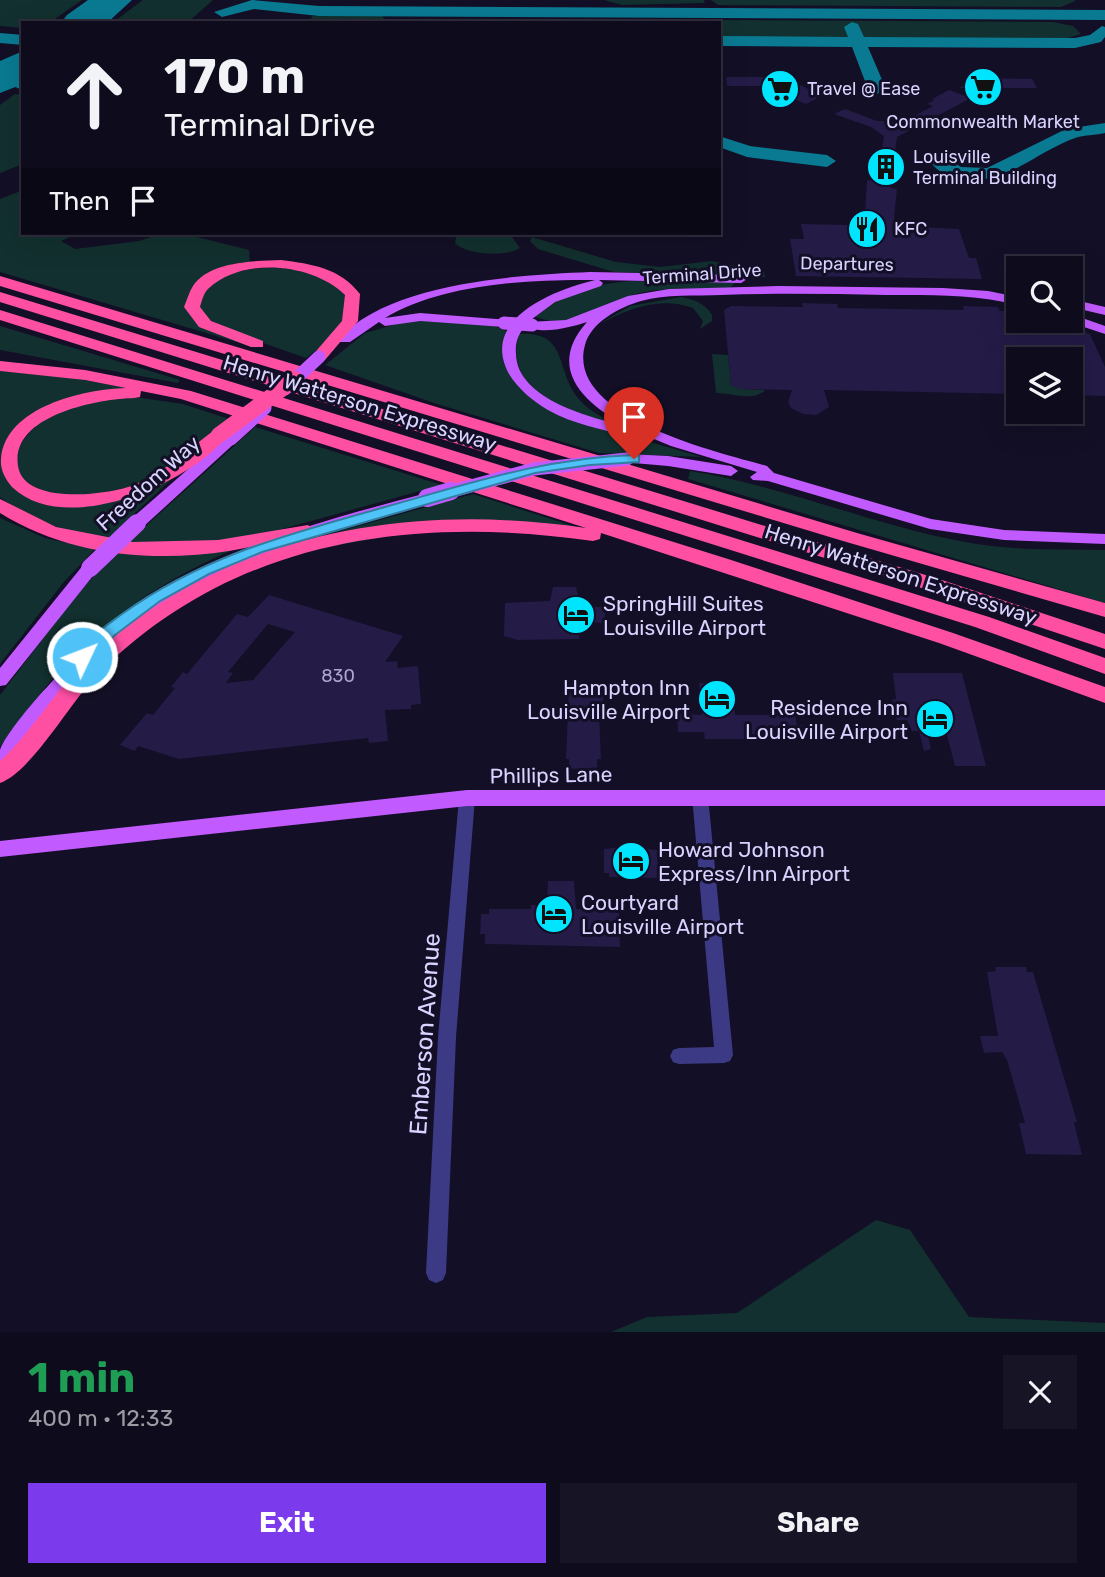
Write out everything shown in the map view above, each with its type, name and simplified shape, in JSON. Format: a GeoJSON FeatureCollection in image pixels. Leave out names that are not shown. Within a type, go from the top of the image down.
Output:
{"type":"FeatureCollection","features":[{"type":"Feature","properties":{"kind":"highway"},"geometry":{"type":"LineString","coordinates":[[319,357],[349,323],[354,311],[352,295],[334,277],[295,265],[251,265],[217,276],[196,292],[192,307],[205,324],[409,402]]}},
{"type":"Feature","properties":{"kind":"highway"},"geometry":{"type":"LineString","coordinates":[[0,279],[850,537],[1105,610]]}},
{"type":"Feature","properties":{"kind":"highway","name":"Henry Watterson Expressway"},"geometry":{"type":"LineString","coordinates":[[0,297],[949,590],[1105,642]]}},
{"type":"Feature","properties":{"kind":"highway","name":"Henry Watterson Expressway"},"geometry":{"type":"LineString","coordinates":[[0,315],[969,618],[1105,666]]}},
{"type":"Feature","properties":{"kind":"highway"},"geometry":{"type":"LineString","coordinates":[[0,321],[95,351],[118,352]]}},
{"type":"Feature","properties":{"kind":"highway"},"geometry":{"type":"LineString","coordinates":[[0,353],[138,378],[946,638],[1105,695]]}},
{"type":"Feature","properties":{"kind":"highway"},"geometry":{"type":"LineString","coordinates":[[0,366],[108,378],[219,406]]}},
{"type":"Feature","properties":{"kind":"highway"},"geometry":{"type":"LineString","coordinates":[[249,415],[133,392],[95,394],[51,408],[28,423],[11,444],[7,459],[17,480],[32,491],[64,500],[101,499],[153,482],[225,437],[295,379]]}},
{"type":"Feature","properties":{"kind":"highway"},"geometry":{"type":"LineString","coordinates":[[0,505],[45,529],[117,547],[172,549],[218,546],[309,531]]}},
{"type":"Feature","properties":{"kind":"highway"},"geometry":{"type":"LineString","coordinates":[[0,774],[88,671],[144,622],[218,580],[282,554],[321,543],[378,531],[427,525],[519,524],[591,534],[715,571],[741,573]]}},
{"type":"Feature","properties":{"kind":"highway"},"geometry":{"type":"LineString","coordinates":[[850,537],[866,546],[1105,618]]}},
{"type":"Feature","properties":{"kind":"main road"},"geometry":{"type":"LineString","coordinates":[[295,379],[319,357],[365,325],[404,306],[461,288],[540,276],[632,278]]}},
{"type":"Feature","properties":{"kind":"main road","name":"Departures"},"geometry":{"type":"LineString","coordinates":[[632,278],[995,284],[1006,287]]}},
{"type":"Feature","properties":{"kind":"main road"},"geometry":{"type":"LineString","coordinates":[[632,278],[575,289],[533,307],[518,322],[510,339],[512,366],[527,388],[562,412],[701,452]]}},
{"type":"Feature","properties":{"kind":"main road","name":"Terminal Drive"},"geometry":{"type":"LineString","coordinates":[[769,476],[762,469],[701,452],[618,418],[596,402],[582,386],[575,368],[576,350],[593,321],[611,308],[636,298],[657,294],[769,288],[981,292],[1006,298]]}},
{"type":"Feature","properties":{"kind":"main road"},"geometry":{"type":"LineString","coordinates":[[1083,306],[1105,311]]}},
{"type":"Feature","properties":{"kind":"main road"},"geometry":{"type":"LineString","coordinates":[[345,340],[378,324],[406,317],[531,325],[567,324],[611,308]]}},
{"type":"Feature","properties":{"kind":"main road"},"geometry":{"type":"LineString","coordinates":[[1083,322],[1105,330]]}},
{"type":"Feature","properties":{"kind":"main road","name":"Freedom Way"},"geometry":{"type":"LineString","coordinates":[[0,680],[90,568],[225,437]]}},
{"type":"Feature","properties":{"kind":"main road","name":"Terminal Drive"},"geometry":{"type":"LineString","coordinates":[[0,764],[69,671],[124,620],[204,570],[309,531],[534,469],[627,459],[668,461],[769,476],[930,524],[1003,536],[1105,539]]}},
{"type":"Feature","properties":{"kind":"main road","name":"Phillips Lane"},"geometry":{"type":"LineString","coordinates":[[0,849],[467,798],[1105,798]]}},
{"type":"Feature","properties":{"kind":"main road"},"geometry":{"type":"LineString","coordinates":[[0,837],[24,846]]}},
{"type":"Feature","properties":{"kind":"street"},"geometry":{"type":"LineString","coordinates":[[679,1056],[724,1055],[700,796]]}},
{"type":"Feature","properties":{"kind":"street","name":"Emberson Avenue"},"geometry":{"type":"LineString","coordinates":[[436,1273],[447,1037],[467,798]]}},
{"type":"Feature","properties":{"kind":"green space"},"geometry":{"type":"Polygon","coordinates":[[[0,0],[82,0],[52,21],[21,21],[21,28],[0,26],[0,0]]]}},
{"type":"Feature","properties":{"kind":"green space"},"geometry":{"type":"Polygon","coordinates":[[[143,0],[213,0],[189,21],[115,21],[143,0]]]}},
{"type":"Feature","properties":{"kind":"green space"},"geometry":{"type":"Polygon","coordinates":[[[604,0],[704,0],[705,3],[622,5],[604,0]]]}},
{"type":"Feature","properties":{"kind":"green space"},"geometry":{"type":"Polygon","coordinates":[[[711,0],[1075,1],[1061,7],[718,5],[711,0]]]}},
{"type":"Feature","properties":{"kind":"green space"},"geometry":{"type":"Polygon","coordinates":[[[370,14],[382,15],[384,19],[309,21],[313,16],[370,14]]]}},
{"type":"Feature","properties":{"kind":"green space"},"geometry":{"type":"Polygon","coordinates":[[[718,20],[1053,22],[1073,26],[1081,34],[1065,39],[724,37],[721,36],[721,21],[718,20]]]}},
{"type":"Feature","properties":{"kind":"green space"},"geometry":{"type":"Polygon","coordinates":[[[15,94],[21,95],[21,165],[0,173],[0,105],[15,94]]]}},
{"type":"Feature","properties":{"kind":"green space"},"geometry":{"type":"Polygon","coordinates":[[[21,191],[21,235],[74,235],[61,241],[75,249],[139,241],[158,235],[189,235],[249,250],[250,264],[204,281],[189,312],[195,320],[211,331],[260,349],[0,272],[0,199],[21,191]]]}},
{"type":"Feature","properties":{"kind":"green space"},"geometry":{"type":"Polygon","coordinates":[[[457,235],[510,235],[520,248],[496,254],[468,250],[455,243],[457,235]]]}},
{"type":"Feature","properties":{"kind":"green space"},"geometry":{"type":"Polygon","coordinates":[[[532,237],[616,262],[660,267],[712,261],[764,272],[765,277],[614,272],[538,249],[530,241],[532,237]]]}},
{"type":"Feature","properties":{"kind":"green space"},"geometry":{"type":"Polygon","coordinates":[[[278,267],[325,278],[335,284],[347,302],[349,314],[323,345],[306,358],[221,328],[200,312],[199,300],[214,283],[244,270],[278,267]]]}},
{"type":"Feature","properties":{"kind":"green space"},"geometry":{"type":"Polygon","coordinates":[[[631,281],[736,282],[730,288],[644,292],[588,314],[560,321],[532,315],[554,300],[578,290],[631,281]]]}},
{"type":"Feature","properties":{"kind":"green space"},"geometry":{"type":"Polygon","coordinates":[[[681,297],[702,304],[712,315],[712,321],[700,329],[703,321],[693,308],[668,303],[632,309],[597,325],[630,306],[681,297]]]}},
{"type":"Feature","properties":{"kind":"green space"},"geometry":{"type":"Polygon","coordinates":[[[411,320],[494,326],[509,332],[504,341],[510,371],[574,420],[702,457],[599,453],[437,404],[325,365],[365,333],[411,320]]]}},
{"type":"Feature","properties":{"kind":"green space"},"geometry":{"type":"Polygon","coordinates":[[[0,326],[180,380],[178,383],[0,350],[0,326]]]}},
{"type":"Feature","properties":{"kind":"green space"},"geometry":{"type":"Polygon","coordinates":[[[519,334],[535,335],[554,346],[571,387],[582,403],[623,427],[567,408],[532,387],[521,372],[516,355],[519,334]]]}},
{"type":"Feature","properties":{"kind":"green space"},"geometry":{"type":"Polygon","coordinates":[[[712,354],[728,355],[731,385],[740,389],[765,390],[755,396],[716,393],[712,354]]]}},
{"type":"Feature","properties":{"kind":"green space"},"geometry":{"type":"Polygon","coordinates":[[[0,371],[72,378],[146,391],[130,390],[26,421],[7,478],[82,506],[129,498],[176,475],[106,540],[50,524],[24,513],[0,497],[0,371]]]}},
{"type":"Feature","properties":{"kind":"green space"},"geometry":{"type":"Polygon","coordinates":[[[128,396],[183,404],[229,419],[179,460],[134,488],[99,495],[62,495],[31,484],[20,474],[16,453],[37,426],[63,410],[128,396]]]}},
{"type":"Feature","properties":{"kind":"green space"},"geometry":{"type":"Polygon","coordinates":[[[255,427],[442,485],[246,539],[127,543],[255,427]]]}},
{"type":"Feature","properties":{"kind":"green space"},"geometry":{"type":"Polygon","coordinates":[[[690,471],[760,486],[896,526],[965,542],[1017,548],[1105,550],[1105,603],[688,479],[690,471]]]}},
{"type":"Feature","properties":{"kind":"green space"},"geometry":{"type":"Polygon","coordinates":[[[473,494],[579,528],[469,521],[236,564],[276,549],[473,494]]]}},
{"type":"Feature","properties":{"kind":"green space"},"geometry":{"type":"Polygon","coordinates":[[[0,518],[45,538],[95,549],[63,583],[0,664],[0,518]]]}},
{"type":"Feature","properties":{"kind":"green space"},"geometry":{"type":"Polygon","coordinates":[[[232,550],[158,588],[100,630],[50,682],[0,747],[0,695],[82,588],[118,552],[232,550]]]}},
{"type":"Feature","properties":{"kind":"green space"},"geometry":{"type":"Polygon","coordinates":[[[876,1220],[910,1230],[969,1317],[1105,1323],[1105,1332],[611,1332],[647,1317],[737,1313],[876,1220]]]}},
{"type":"Feature","properties":{"kind":"building"},"geometry":{"type":"Polygon","coordinates":[[[726,77],[768,77],[772,89],[787,83],[798,84],[822,96],[806,104],[760,86],[727,86],[726,77]]]}},
{"type":"Feature","properties":{"kind":"building"},"geometry":{"type":"Polygon","coordinates":[[[977,78],[1032,79],[1037,88],[959,88],[977,78]]]}},
{"type":"Feature","properties":{"kind":"building","name":"Louisville Terminal Building"},"geometry":{"type":"Polygon","coordinates":[[[949,90],[971,98],[897,137],[890,188],[897,189],[894,218],[901,226],[959,229],[969,258],[976,258],[982,279],[796,276],[790,239],[804,239],[801,224],[848,225],[865,215],[867,180],[877,181],[884,136],[871,127],[834,114],[845,109],[877,121],[903,122],[933,106],[927,104],[949,90]]]}},
{"type":"Feature","properties":{"kind":"building"},"geometry":{"type":"Polygon","coordinates":[[[802,303],[837,304],[838,308],[964,310],[963,306],[998,307],[1000,311],[1006,311],[1006,333],[1083,332],[1090,334],[1105,367],[1105,396],[1083,395],[1083,347],[1006,347],[1006,394],[824,390],[829,407],[816,415],[803,414],[791,408],[788,402],[792,390],[740,389],[731,385],[724,310],[731,306],[803,307],[802,303]]]}},
{"type":"Feature","properties":{"kind":"building","name":"SpringHill Suites Louisville Airport"},"geometry":{"type":"Polygon","coordinates":[[[553,587],[576,587],[581,607],[605,607],[605,623],[581,622],[579,639],[518,640],[504,636],[505,603],[550,601],[553,587]]]}},
{"type":"Feature","properties":{"kind":"building"},"geometry":{"type":"Polygon","coordinates":[[[269,595],[403,636],[385,662],[397,661],[398,668],[418,666],[421,704],[411,705],[411,709],[385,710],[388,741],[369,743],[368,738],[179,759],[138,746],[135,751],[120,745],[147,713],[153,715],[175,688],[171,687],[183,672],[187,674],[237,614],[248,617],[269,595]],[[268,624],[228,672],[233,673],[226,683],[253,680],[295,632],[268,624]]]}},
{"type":"Feature","properties":{"kind":"building","name":"Residence Inn Louisville Airport"},"geometry":{"type":"Polygon","coordinates":[[[893,673],[962,673],[986,766],[955,766],[946,731],[927,731],[931,749],[924,751],[919,731],[912,731],[907,720],[897,720],[892,700],[896,699],[893,673]]]}},
{"type":"Feature","properties":{"kind":"building","name":"Hampton Inn Louisville Airport"},"geometry":{"type":"Polygon","coordinates":[[[699,683],[731,684],[735,715],[795,715],[797,725],[802,725],[804,739],[705,739],[704,732],[678,732],[677,714],[702,715],[699,683]]]}},
{"type":"Feature","properties":{"kind":"building"},"geometry":{"type":"Polygon","coordinates":[[[569,686],[596,687],[596,691],[603,691],[603,715],[599,715],[601,759],[597,759],[597,768],[569,769],[569,759],[566,759],[569,686]]]}},
{"type":"Feature","properties":{"kind":"building","name":"Howard Johnson Express/Inn Airport"},"geometry":{"type":"Polygon","coordinates":[[[622,847],[657,850],[658,878],[609,877],[609,873],[604,873],[604,849],[622,847]]]}},
{"type":"Feature","properties":{"kind":"building","name":"Courtyard Louisville Airport"},"geometry":{"type":"Polygon","coordinates":[[[548,881],[574,881],[576,909],[619,910],[620,947],[485,944],[485,934],[480,934],[481,914],[489,914],[489,909],[531,909],[531,905],[547,905],[548,881]]]}},
{"type":"Feature","properties":{"kind":"building"},"geometry":{"type":"Polygon","coordinates":[[[995,967],[1026,967],[1027,972],[1033,972],[1077,1122],[1074,1122],[1082,1155],[1026,1154],[1019,1123],[1025,1123],[1007,1060],[1002,1052],[984,1053],[980,1036],[998,1036],[987,972],[996,971],[995,967]]]}},
{"type":"Feature","properties":{"kind":"taxiway"},"geometry":{"type":"LineString","coordinates":[[222,12],[254,4],[319,11],[1105,15]]}},
{"type":"Feature","properties":{"kind":"taxiway"},"geometry":{"type":"LineString","coordinates":[[852,27],[858,42]]}},
{"type":"Feature","properties":{"kind":"taxiway"},"geometry":{"type":"LineString","coordinates":[[858,42],[1075,43],[1095,39],[1102,31]]}},
{"type":"Feature","properties":{"kind":"taxiway"},"geometry":{"type":"LineString","coordinates":[[0,38],[21,40]]}},
{"type":"Feature","properties":{"kind":"taxiway"},"geometry":{"type":"LineString","coordinates":[[721,41],[858,42]]}},
{"type":"Feature","properties":{"kind":"taxiway"},"geometry":{"type":"LineString","coordinates":[[858,42],[877,89]]}},
{"type":"Feature","properties":{"kind":"taxiway"},"geometry":{"type":"LineString","coordinates":[[21,68],[15,75],[21,82]]}},
{"type":"Feature","properties":{"kind":"taxiway"},"geometry":{"type":"LineString","coordinates":[[937,157],[943,165],[958,172],[988,173],[1015,163],[1072,133],[1105,128]]}},
{"type":"Feature","properties":{"kind":"taxiway"},"geometry":{"type":"LineString","coordinates":[[721,142],[747,151],[827,161]]}},
{"type":"Feature","properties":{"kind":"runway"},"geometry":{"type":"LineString","coordinates":[[84,21],[113,0]]}},
{"type":"Feature","properties":{"kind":"runway"},"geometry":{"type":"LineString","coordinates":[[0,80],[21,65]]}},
{"type":"Feature","properties":{"kind":"place","name":"Commonwealth Market"},"geometry":{"type":"Point","coordinates":[983,87]}},
{"type":"Feature","properties":{"kind":"place","name":"Travel @ Ease"},"geometry":{"type":"Point","coordinates":[780,89]}},
{"type":"Feature","properties":{"kind":"place","name":"Louisville Terminal Building"},"geometry":{"type":"Point","coordinates":[886,167]}},
{"type":"Feature","properties":{"kind":"place","name":"KFC"},"geometry":{"type":"Point","coordinates":[867,229]}},
{"type":"Feature","properties":{"kind":"place","name":"SpringHill Suites Louisville Airport"},"geometry":{"type":"Point","coordinates":[576,615]}},
{"type":"Feature","properties":{"kind":"place","name":"Hampton Inn Louisville Airport"},"geometry":{"type":"Point","coordinates":[717,699]}},
{"type":"Feature","properties":{"kind":"place","name":"Residence Inn Louisville Airport"},"geometry":{"type":"Point","coordinates":[935,719]}},
{"type":"Feature","properties":{"kind":"place","name":"Howard Johnson Express/Inn Airport"},"geometry":{"type":"Point","coordinates":[631,861]}},
{"type":"Feature","properties":{"kind":"place","name":"Courtyard Louisville Airport"},"geometry":{"type":"Point","coordinates":[554,914]}},
{"type":"Feature","properties":{"kind":"route"},"geometry":{"type":"LineString","coordinates":[[82,657],[109,631],[155,598],[204,570],[256,548],[534,469],[569,463],[634,459]]}}]}
